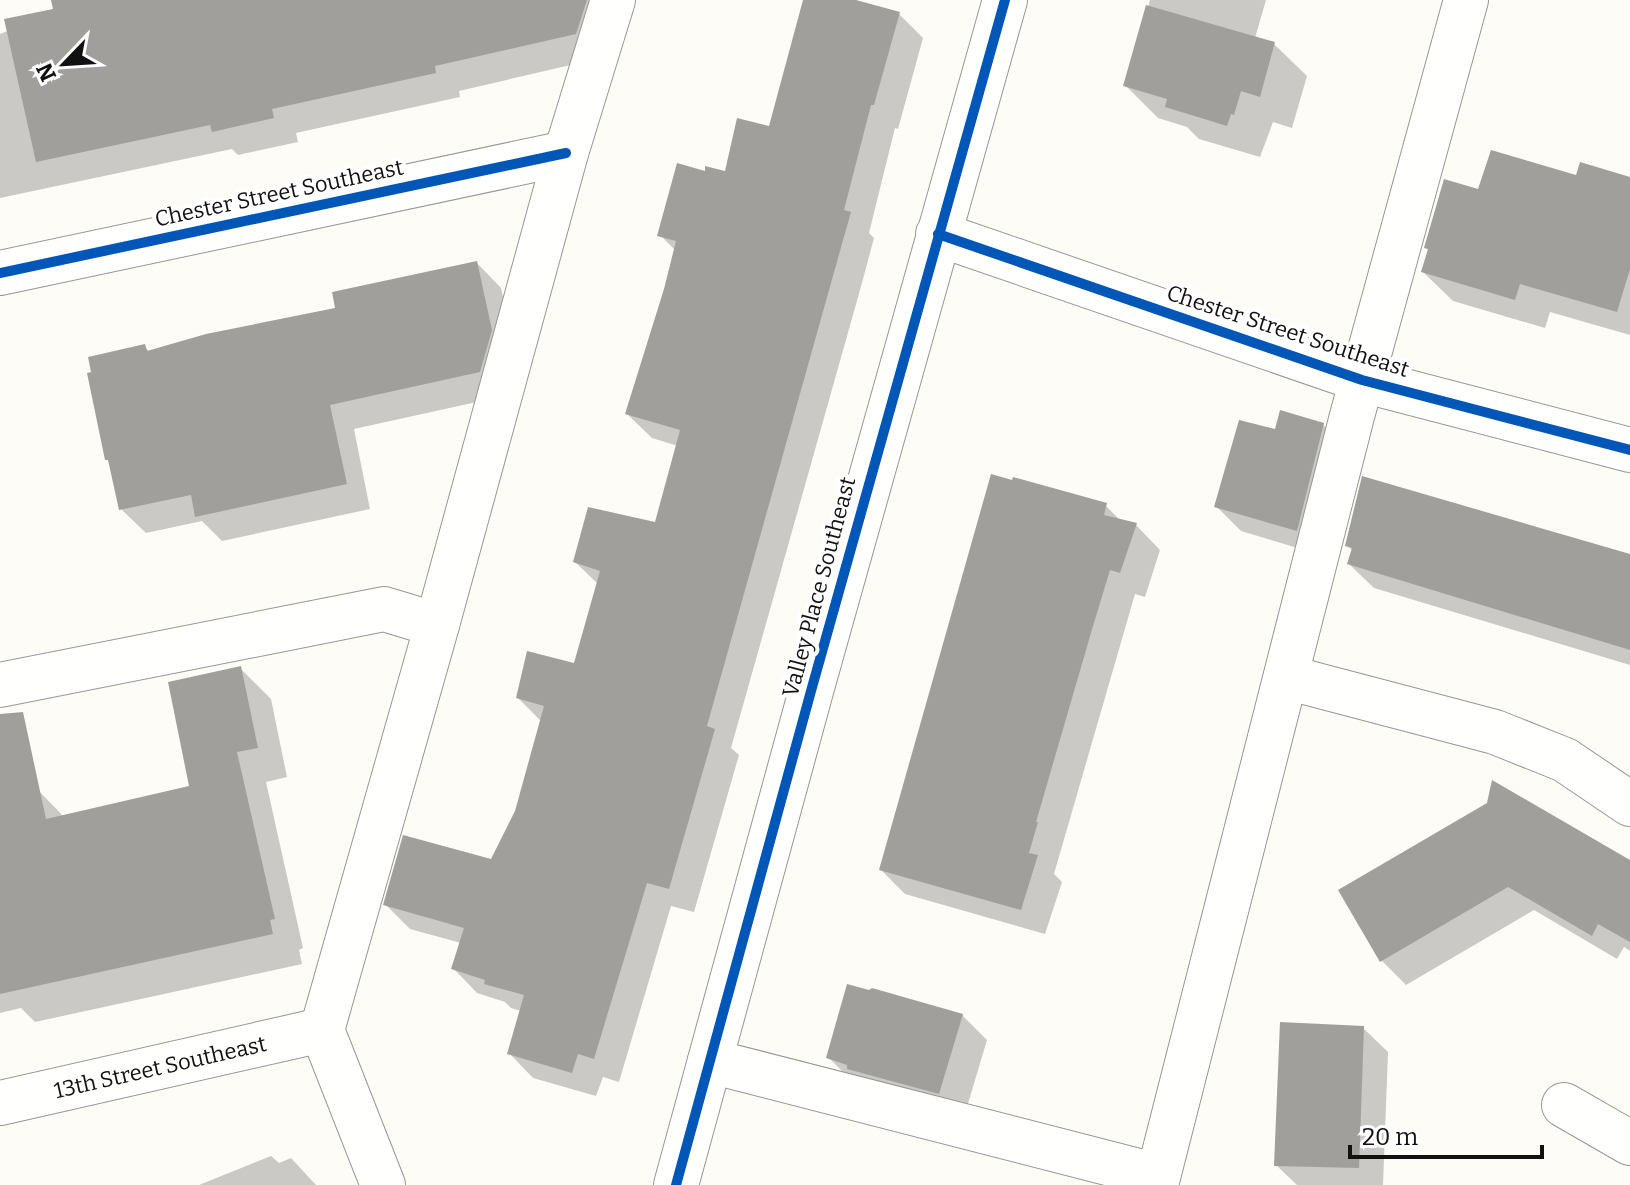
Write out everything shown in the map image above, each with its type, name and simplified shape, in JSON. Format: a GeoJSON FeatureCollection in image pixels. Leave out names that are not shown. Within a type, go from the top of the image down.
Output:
{"type":"FeatureCollection","features":[{"type":"Feature","properties":{"kind":"street"},"geometry":{"type":"LineString","coordinates":[[383,1185],[322,1030],[566,153],[613,0]]}},
{"type":"Feature","properties":{"kind":"street","name":"Valley Place Southeast"},"geometry":{"type":"LineString","coordinates":[[676,1185],[1005,0]]}},
{"type":"Feature","properties":{"kind":"street"},"geometry":{"type":"LineString","coordinates":[[710,1061],[1157,1180],[1362,380],[1466,0]]}},
{"type":"Feature","properties":{"kind":"street","name":"Chester Street Southeast"},"geometry":{"type":"LineString","coordinates":[[0,273],[566,153]]}},
{"type":"Feature","properties":{"kind":"street","name":"Chester Street Southeast"},"geometry":{"type":"LineString","coordinates":[[938,234],[1362,380],[1630,450]]}},
{"type":"Feature","properties":{"kind":"street"},"geometry":{"type":"LineString","coordinates":[[0,685],[384,609],[437,625]]}},
{"type":"Feature","properties":{"kind":"street"},"geometry":{"type":"LineString","coordinates":[[1286,677],[1495,732],[1565,760],[1630,804]]}},
{"type":"Feature","properties":{"kind":"street","name":"13th Street Southeast"},"geometry":{"type":"LineString","coordinates":[[0,1103],[322,1030]]}},
{"type":"Feature","properties":{"kind":"street"},"geometry":{"type":"LineString","coordinates":[[1564,1105],[1630,1143]]}},
{"type":"Feature","properties":{"kind":"building"},"geometry":{"type":"Polygon","coordinates":[[[51,0],[587,0],[576,34],[435,66],[436,73],[272,109],[274,118],[212,132],[210,125],[36,162],[4,19],[53,9],[51,0]]]}},
{"type":"Feature","properties":{"kind":"building"},"geometry":{"type":"Polygon","coordinates":[[[803,0],[856,0],[900,12],[874,105],[871,105],[844,210],[851,212],[707,726],[715,729],[669,889],[647,883],[594,1059],[578,1054],[572,1073],[507,1054],[524,995],[484,984],[485,980],[451,969],[464,928],[383,905],[403,835],[491,859],[515,811],[544,706],[516,698],[527,651],[574,663],[600,571],[573,562],[588,507],[655,522],[680,430],[625,414],[676,241],[657,236],[677,163],[705,171],[705,166],[725,171],[737,118],[769,126],[803,0]]]}},
{"type":"Feature","properties":{"kind":"building"},"geometry":{"type":"Polygon","coordinates":[[[1146,5],[1275,42],[1260,97],[1241,91],[1234,115],[1231,114],[1227,126],[1165,107],[1167,99],[1123,86],[1146,5]]]}},
{"type":"Feature","properties":{"kind":"building"},"geometry":{"type":"Polygon","coordinates":[[[1491,150],[1576,175],[1580,162],[1630,177],[1630,269],[1617,312],[1520,284],[1515,300],[1421,272],[1428,249],[1424,248],[1444,179],[1478,189],[1491,150]]]}},
{"type":"Feature","properties":{"kind":"building"},"geometry":{"type":"Polygon","coordinates":[[[477,261],[492,330],[480,372],[330,405],[347,484],[195,517],[191,495],[119,510],[87,373],[91,372],[88,357],[145,344],[147,351],[206,334],[335,308],[332,292],[477,261]]]}},
{"type":"Feature","properties":{"kind":"building"},"geometry":{"type":"Polygon","coordinates":[[[1280,410],[1324,423],[1297,531],[1214,507],[1239,420],[1275,429],[1280,410]]]}},
{"type":"Feature","properties":{"kind":"building"},"geometry":{"type":"Polygon","coordinates":[[[991,474],[1012,480],[1013,477],[1107,503],[1104,515],[1137,523],[1120,573],[1110,570],[1093,626],[1036,822],[1029,853],[1038,855],[1021,910],[879,870],[991,474]]]}},
{"type":"Feature","properties":{"kind":"building"},"geometry":{"type":"Polygon","coordinates":[[[1362,476],[1630,554],[1630,650],[1347,564],[1352,548],[1345,546],[1362,476]]]}},
{"type":"Feature","properties":{"kind":"building"},"geometry":{"type":"Polygon","coordinates":[[[241,666],[258,748],[237,752],[275,919],[270,920],[273,934],[0,994],[0,714],[23,712],[46,819],[189,786],[168,682],[241,666]]]}},
{"type":"Feature","properties":{"kind":"building"},"geometry":{"type":"Polygon","coordinates":[[[1492,780],[1630,860],[1630,942],[1598,924],[1592,936],[1508,887],[1380,962],[1338,890],[1487,803],[1492,780]]]}},
{"type":"Feature","properties":{"kind":"building"},"geometry":{"type":"Polygon","coordinates":[[[847,984],[963,1014],[939,1094],[847,1069],[847,1065],[826,1058],[847,984]]]}},
{"type":"Feature","properties":{"kind":"building"},"geometry":{"type":"Polygon","coordinates":[[[1280,1022],[1364,1026],[1359,1168],[1274,1166],[1280,1022]]]}},
{"type":"Feature","properties":{"kind":"cycle path"},"geometry":{"type":"LineString","coordinates":[[676,1185],[1005,0]]}},
{"type":"Feature","properties":{"kind":"cycle path"},"geometry":{"type":"LineString","coordinates":[[0,273],[566,153]]}},
{"type":"Feature","properties":{"kind":"cycle path"},"geometry":{"type":"LineString","coordinates":[[938,234],[1362,380],[1630,450]]}}]}
